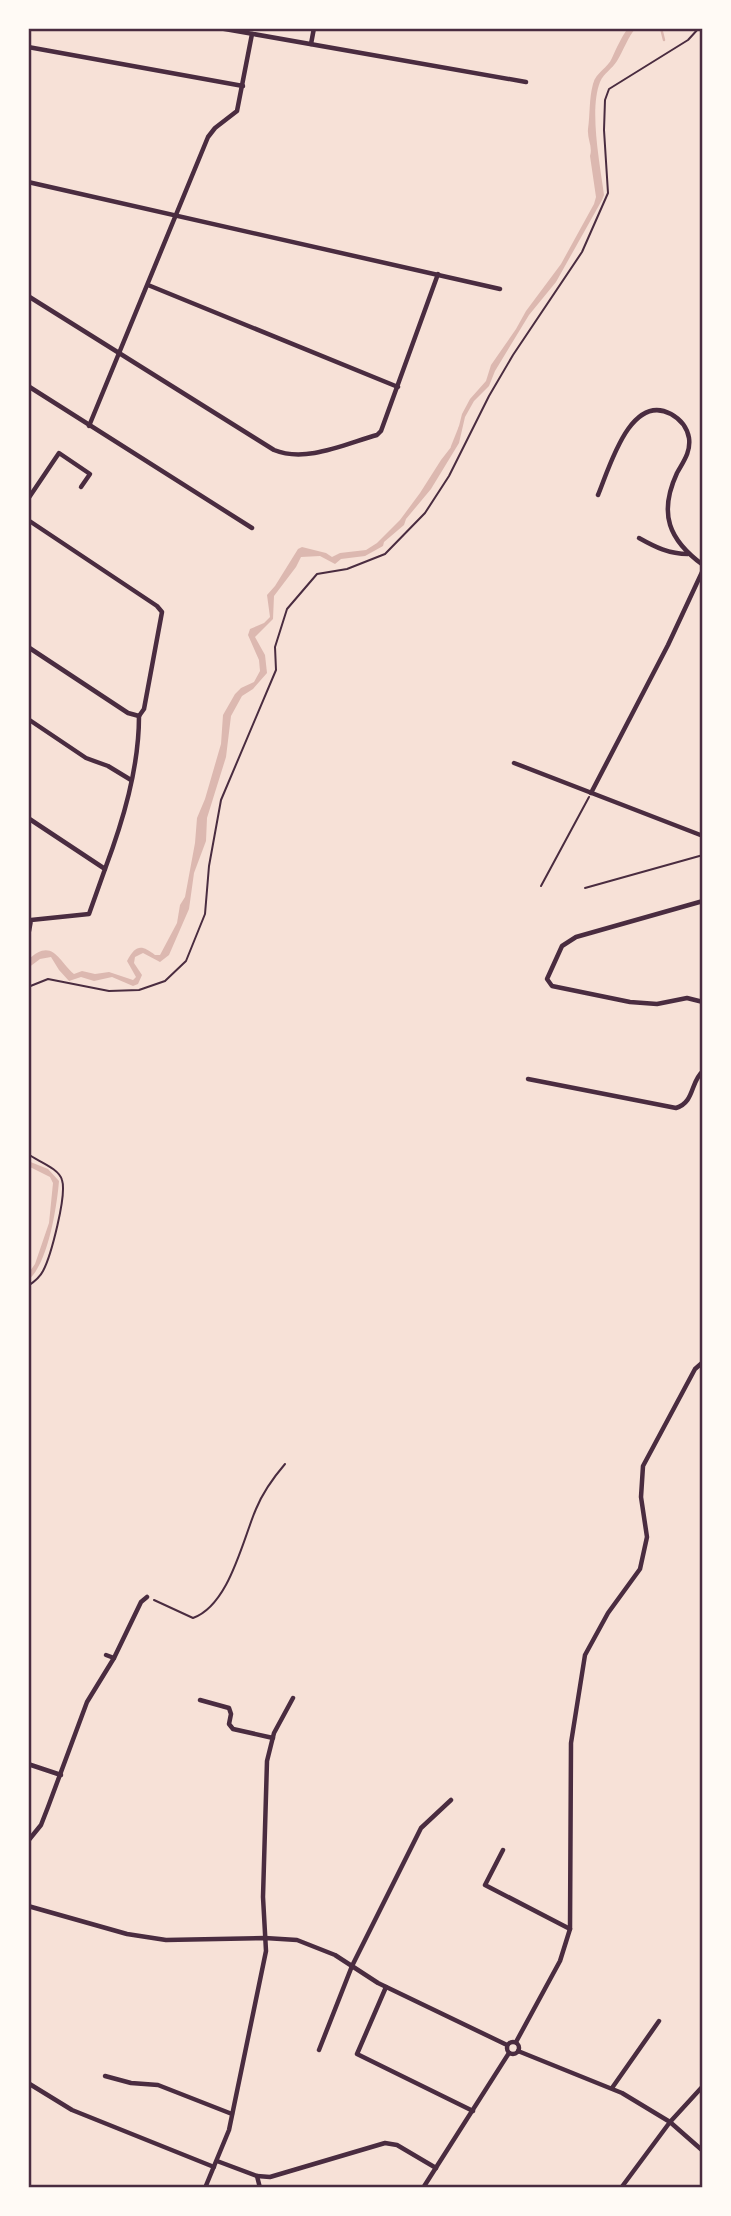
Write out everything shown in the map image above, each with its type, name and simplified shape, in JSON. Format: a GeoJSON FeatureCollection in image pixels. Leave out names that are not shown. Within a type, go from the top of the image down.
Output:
{"type":"FeatureCollection","features":[{"type":"Feature","properties":{"kind":"street"},"geometry":{"type":"LineString","coordinates":[[219,28],[526,82]]}},
{"type":"Feature","properties":{"kind":"street"},"geometry":{"type":"LineString","coordinates":[[311,44],[314,28]]}},
{"type":"Feature","properties":{"kind":"street"},"geometry":{"type":"LineString","coordinates":[[89,426],[201,156],[215,128],[237,111],[252,34]]}},
{"type":"Feature","properties":{"kind":"street"},"geometry":{"type":"LineString","coordinates":[[28,47],[243,86]]}},
{"type":"Feature","properties":{"kind":"street"},"geometry":{"type":"LineString","coordinates":[[28,181],[500,289]]}},
{"type":"Feature","properties":{"kind":"street"},"geometry":{"type":"LineString","coordinates":[[28,296],[274,450],[287,455],[309,454],[377,435],[382,431],[438,274]]}},
{"type":"Feature","properties":{"kind":"street"},"geometry":{"type":"LineString","coordinates":[[148,285],[398,387]]}},
{"type":"Feature","properties":{"kind":"street"},"geometry":{"type":"LineString","coordinates":[[28,386],[252,528]]}},
{"type":"Feature","properties":{"kind":"street"},"geometry":{"type":"LineString","coordinates":[[591,793],[703,571],[681,548],[672,533],[667,512],[670,492],[686,458],[690,442],[685,427],[668,412],[652,411],[635,418],[626,431],[598,495]]}},
{"type":"Feature","properties":{"kind":"street"},"geometry":{"type":"LineString","coordinates":[[28,499],[59,453],[90,474],[81,487]]}},
{"type":"Feature","properties":{"kind":"street"},"geometry":{"type":"LineString","coordinates":[[28,520],[162,611],[144,709],[139,716],[139,745],[118,834],[89,914],[31,920],[29,930]]}},
{"type":"Feature","properties":{"kind":"street"},"geometry":{"type":"LineString","coordinates":[[639,538],[653,547],[675,554],[688,554]]}},
{"type":"Feature","properties":{"kind":"street"},"geometry":{"type":"LineString","coordinates":[[28,647],[128,713],[139,716]]}},
{"type":"Feature","properties":{"kind":"street"},"geometry":{"type":"LineString","coordinates":[[28,719],[86,758],[108,766],[131,780]]}},
{"type":"Feature","properties":{"kind":"street"},"geometry":{"type":"LineString","coordinates":[[514,763],[703,836]]}},
{"type":"Feature","properties":{"kind":"street"},"geometry":{"type":"LineString","coordinates":[[28,818],[105,869]]}},
{"type":"Feature","properties":{"kind":"street"},"geometry":{"type":"LineString","coordinates":[[703,901],[576,937],[562,946],[547,979],[552,986],[631,1002],[657,1004],[687,998],[703,1002]]}},
{"type":"Feature","properties":{"kind":"street"},"geometry":{"type":"LineString","coordinates":[[528,1079],[676,1108],[684,1105],[691,1096],[695,1082],[703,1071]]}},
{"type":"Feature","properties":{"kind":"street"},"geometry":{"type":"LineString","coordinates":[[516,2042],[560,1961],[570,1928],[571,1743],[585,1655],[608,1613],[640,1569],[647,1537],[641,1497],[643,1466],[695,1369],[702,1364]]}},
{"type":"Feature","properties":{"kind":"street"},"geometry":{"type":"LineString","coordinates":[[28,1841],[41,1825],[87,1702],[114,1658],[141,1602],[147,1597]]}},
{"type":"Feature","properties":{"kind":"street"},"geometry":{"type":"LineString","coordinates":[[106,1655],[114,1658]]}},
{"type":"Feature","properties":{"kind":"street"},"geometry":{"type":"LineString","coordinates":[[205,2188],[229,2130],[266,1951],[264,1784],[273,1738],[293,1698]]}},
{"type":"Feature","properties":{"kind":"street"},"geometry":{"type":"LineString","coordinates":[[200,1700],[229,1708],[229,1724],[233,1729],[273,1738]]}},
{"type":"Feature","properties":{"kind":"street"},"geometry":{"type":"LineString","coordinates":[[28,1764],[61,1775]]}},
{"type":"Feature","properties":{"kind":"street"},"geometry":{"type":"LineString","coordinates":[[319,2050],[352,1966],[421,1828],[451,1800]]}},
{"type":"Feature","properties":{"kind":"street"},"geometry":{"type":"LineString","coordinates":[[503,1850],[485,1885],[570,1928]]}},
{"type":"Feature","properties":{"kind":"street"},"geometry":{"type":"LineString","coordinates":[[28,1906],[127,1934],[166,1940],[297,1940],[335,1955],[386,1987],[507,2045]]}},
{"type":"Feature","properties":{"kind":"street"},"geometry":{"type":"LineString","coordinates":[[386,1987],[357,2054],[473,2110]]}},
{"type":"Feature","properties":{"kind":"street"},"geometry":{"type":"LineString","coordinates":[[612,2088],[659,2021]]}},
{"type":"Feature","properties":{"kind":"street"},"geometry":{"type":"LineString","coordinates":[[507,2045],[516,2042]]}},
{"type":"Feature","properties":{"kind":"street"},"geometry":{"type":"LineString","coordinates":[[516,2042],[518,2051]]}},
{"type":"Feature","properties":{"kind":"street"},"geometry":{"type":"LineString","coordinates":[[423,2188],[509,2053],[507,2045]]}},
{"type":"Feature","properties":{"kind":"street"},"geometry":{"type":"LineString","coordinates":[[518,2051],[612,2088],[670,2122],[703,2151]]}},
{"type":"Feature","properties":{"kind":"street"},"geometry":{"type":"LineString","coordinates":[[509,2053],[515,2054],[518,2051]]}},
{"type":"Feature","properties":{"kind":"street"},"geometry":{"type":"LineString","coordinates":[[105,2076],[131,2083],[158,2085],[232,2114]]}},
{"type":"Feature","properties":{"kind":"street"},"geometry":{"type":"LineString","coordinates":[[28,2083],[72,2110],[216,2164],[257,2176],[270,2178],[385,2143],[397,2145],[436,2168]]}},
{"type":"Feature","properties":{"kind":"street"},"geometry":{"type":"LineString","coordinates":[[621,2188],[670,2122],[703,2087]]}},
{"type":"Feature","properties":{"kind":"street"},"geometry":{"type":"LineString","coordinates":[[257,2176],[260,2188]]}},
{"type":"Feature","properties":{"kind":"path"},"geometry":{"type":"LineString","coordinates":[[28,987],[48,979],[109,991],[139,990],[165,981],[186,961],[205,914],[209,866],[220,800],[276,670],[275,647],[287,609],[317,574],[347,569],[385,554],[425,513],[449,476],[513,355],[582,252],[608,193],[605,100],[609,89],[688,40],[699,28]]}},
{"type":"Feature","properties":{"kind":"path"},"geometry":{"type":"LineString","coordinates":[[541,886],[591,793]]}},
{"type":"Feature","properties":{"kind":"path"},"geometry":{"type":"LineString","coordinates":[[585,888],[703,855]]}},
{"type":"Feature","properties":{"kind":"path"},"geometry":{"type":"LineString","coordinates":[[28,1154],[59,1173],[63,1190],[47,1264],[28,1286]]}},
{"type":"Feature","properties":{"kind":"path"},"geometry":{"type":"LineString","coordinates":[[147,1597],[193,1618],[205,1613],[229,1580],[257,1507],[272,1479],[285,1464]]}},
{"type":"Feature","properties":{"kind":"shaded area"},"geometry":{"type":"Polygon","coordinates":[[[628,28],[636,28],[617,61],[600,82],[595,107],[604,195],[602,200],[556,282],[529,315],[495,371],[489,386],[474,401],[465,417],[459,443],[431,489],[404,525],[384,542],[383,546],[365,556],[341,559],[335,564],[320,556],[301,557],[274,596],[273,619],[255,637],[265,655],[267,673],[253,689],[242,696],[231,716],[226,757],[207,818],[206,841],[194,873],[189,909],[169,955],[160,962],[143,953],[135,957],[134,963],[142,975],[138,984],[133,986],[112,977],[94,981],[81,977],[69,981],[51,957],[40,959],[28,968],[28,960],[36,953],[49,951],[59,957],[74,974],[82,971],[95,974],[109,972],[133,980],[136,977],[127,961],[133,951],[143,948],[160,955],[177,923],[180,905],[185,897],[197,818],[221,744],[223,715],[235,694],[254,682],[260,671],[259,660],[248,635],[250,629],[270,617],[267,595],[302,547],[332,557],[340,553],[366,550],[377,543],[400,520],[455,442],[462,414],[470,399],[486,381],[491,365],[561,264],[594,204],[596,197],[588,133],[592,89],[599,73],[610,61],[628,28]]]}},
{"type":"Feature","properties":{"kind":"shaded area"},"geometry":{"type":"Polygon","coordinates":[[[28,1161],[48,1169],[59,1181],[54,1219],[46,1249],[41,1262],[28,1280],[49,1223],[53,1183],[50,1177],[28,1166],[28,1161]]]}},
{"type":"Feature","properties":{"kind":"waterway"},"geometry":{"type":"LineString","coordinates":[[661,28],[664,40]]}},
{"type":"Feature","properties":{"kind":"waterway"},"geometry":{"type":"LineString","coordinates":[[452,447],[460,427]]}}]}
